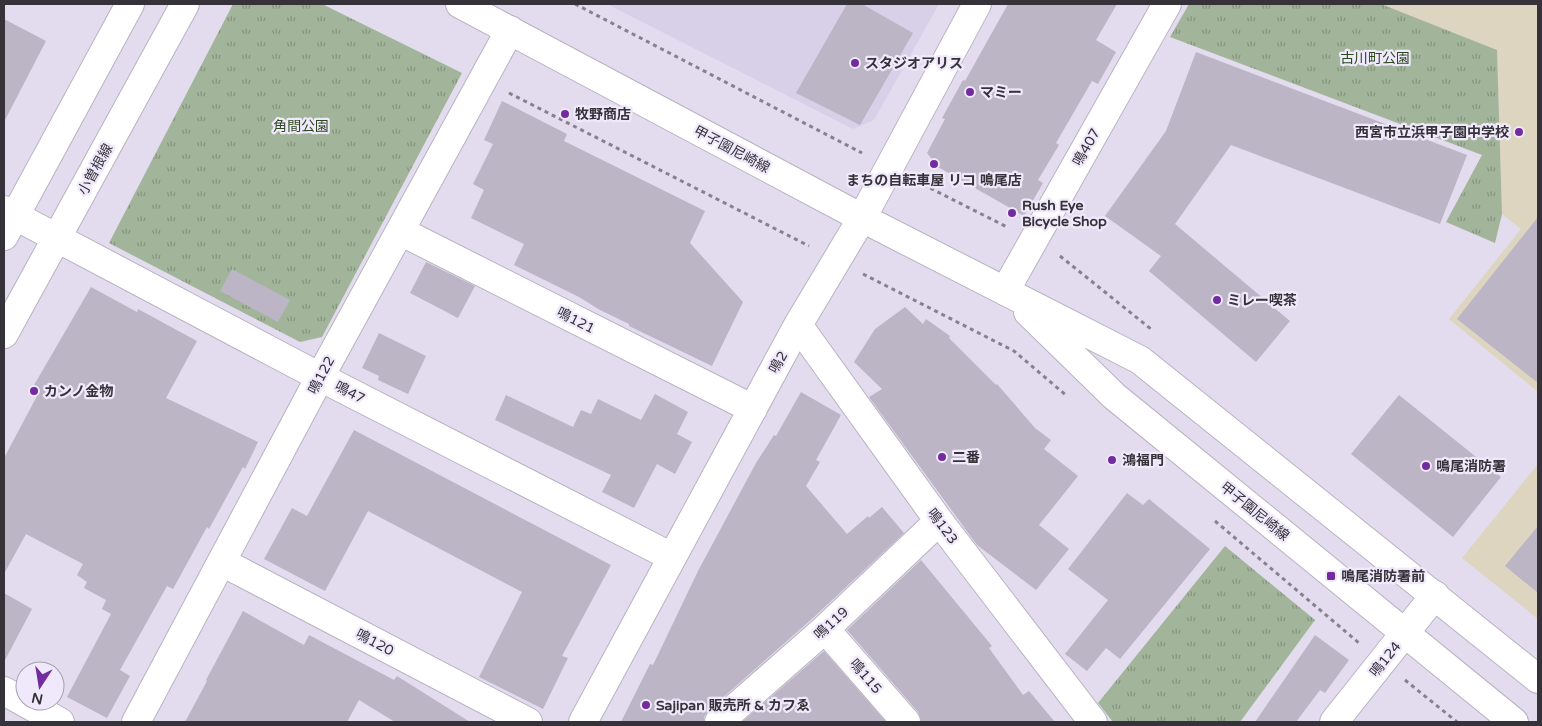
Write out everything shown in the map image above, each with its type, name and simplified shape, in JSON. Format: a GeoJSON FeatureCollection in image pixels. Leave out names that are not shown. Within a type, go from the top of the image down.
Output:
{"type":"FeatureCollection","features":[{"type":"Feature","properties":{"kind":"street"},"geometry":{"type":"LineString","coordinates":[[7,220],[130,4]]}},
{"type":"Feature","properties":{"kind":"street","name":"小曽根線"},"geometry":{"type":"LineString","coordinates":[[4,334],[185,4]]}},
{"type":"Feature","properties":{"kind":"street","name":"甲子園尼崎線"},"geometry":{"type":"LineString","coordinates":[[460,4],[862,218],[1140,360],[1538,679]]}},
{"type":"Feature","properties":{"kind":"street","name":"鳴2"},"geometry":{"type":"LineString","coordinates":[[582,722],[798,325],[862,218],[977,4]]}},
{"type":"Feature","properties":{"kind":"street","name":"鳴407"},"geometry":{"type":"LineString","coordinates":[[1005,291],[1167,4]]}},
{"type":"Feature","properties":{"kind":"street","name":"鳴122"},"geometry":{"type":"LineString","coordinates":[[136,722],[320,377],[510,30]]}},
{"type":"Feature","properties":{"kind":"street","name":"鳴47"},"geometry":{"type":"LineString","coordinates":[[7,220],[57,238],[320,377],[672,557]]}},
{"type":"Feature","properties":{"kind":"street","name":"鳴121"},"geometry":{"type":"LineString","coordinates":[[400,231],[753,409]]}},
{"type":"Feature","properties":{"kind":"street","name":"甲子園尼崎線"},"geometry":{"type":"LineString","coordinates":[[1005,291],[1114,396],[1514,722]]}},
{"type":"Feature","properties":{"kind":"street","name":"鳴123"},"geometry":{"type":"LineString","coordinates":[[798,325],[939,522],[1093,722]]}},
{"type":"Feature","properties":{"kind":"street","name":"鳴119"},"geometry":{"type":"LineString","coordinates":[[736,717],[825,629],[939,522]]}},
{"type":"Feature","properties":{"kind":"street","name":"鳴120"},"geometry":{"type":"LineString","coordinates":[[222,562],[528,722]]}},
{"type":"Feature","properties":{"kind":"street","name":"鳴124"},"geometry":{"type":"LineString","coordinates":[[1334,722],[1435,596]]}},
{"type":"Feature","properties":{"kind":"street","name":"鳴115"},"geometry":{"type":"LineString","coordinates":[[825,629],[906,722]]}},
{"type":"Feature","properties":{"kind":"street"},"geometry":{"type":"LineString","coordinates":[[4,691],[60,722]]}},
{"type":"Feature","properties":{"kind":"path"},"geometry":{"type":"LineString","coordinates":[[483,79],[1014,351],[1074,402]]}},
{"type":"Feature","properties":{"kind":"path"},"geometry":{"type":"LineString","coordinates":[[1210,516],[1457,722]]}},
{"type":"Feature","properties":{"kind":"shaded area"},"geometry":{"type":"Polygon","coordinates":[[[607,4],[939,4],[874,120],[853,129],[607,4]]]}},
{"type":"Feature","properties":{"kind":"shaded area","name":"西宮市立浜甲子園中学校"},"geometry":{"type":"Polygon","coordinates":[[[1381,4],[1538,4],[1538,392],[1449,319],[1521,229],[1502,214],[1497,50],[1381,4]]]}},
{"type":"Feature","properties":{"kind":"shaded area"},"geometry":{"type":"Polygon","coordinates":[[[1538,464],[1538,619],[1462,558],[1538,464]]]}},
{"type":"Feature","properties":{"kind":"green space","name":"角間公園"},"geometry":{"type":"Polygon","coordinates":[[[233,4],[322,4],[462,73],[322,337],[300,342],[109,243],[233,4]]]}},
{"type":"Feature","properties":{"kind":"green space","name":"古川町公園"},"geometry":{"type":"Polygon","coordinates":[[[1189,4],[1381,4],[1497,50],[1502,214],[1495,243],[1446,222],[1482,155],[1170,37],[1189,4]]]}},
{"type":"Feature","properties":{"kind":"green space"},"geometry":{"type":"Polygon","coordinates":[[[1225,546],[1315,620],[1240,722],[1113,722],[1098,703],[1225,546]]]}},
{"type":"Feature","properties":{"kind":"building","name":"スタジオアリス"},"geometry":{"type":"Polygon","coordinates":[[[847,4],[862,4],[913,33],[860,125],[796,93],[847,4]]]}},
{"type":"Feature","properties":{"kind":"building"},"geometry":{"type":"Polygon","coordinates":[[[1008,4],[1117,4],[1096,40],[1116,52],[1098,84],[1092,81],[1056,143],[1059,145],[1038,180],[1043,183],[1024,216],[938,167],[927,153],[945,119],[942,118],[1008,4]]]}},
{"type":"Feature","properties":{"kind":"building"},"geometry":{"type":"Polygon","coordinates":[[[4,19],[46,41],[4,122],[4,19]]]}},
{"type":"Feature","properties":{"kind":"building"},"geometry":{"type":"Polygon","coordinates":[[[1196,52],[1467,155],[1440,224],[1231,145],[1175,224],[1290,321],[1256,362],[1149,271],[1161,256],[1105,216],[1166,131],[1196,52]]]}},
{"type":"Feature","properties":{"kind":"building"},"geometry":{"type":"Polygon","coordinates":[[[502,101],[567,134],[564,141],[705,211],[690,243],[743,302],[712,366],[629,326],[629,324],[579,297],[514,265],[524,244],[471,218],[484,190],[473,184],[493,144],[484,140],[502,101]]]}},
{"type":"Feature","properties":{"kind":"building"},"geometry":{"type":"Polygon","coordinates":[[[1538,217],[1538,383],[1457,319],[1538,217]]]}},
{"type":"Feature","properties":{"kind":"building"},"geometry":{"type":"Polygon","coordinates":[[[426,262],[475,286],[458,318],[410,293],[426,262]]]}},
{"type":"Feature","properties":{"kind":"building"},"geometry":{"type":"Polygon","coordinates":[[[232,269],[290,300],[278,322],[220,291],[232,269]]]}},
{"type":"Feature","properties":{"kind":"building"},"geometry":{"type":"Polygon","coordinates":[[[91,287],[137,312],[138,309],[197,341],[166,398],[258,442],[245,469],[243,467],[173,589],[167,586],[120,670],[130,676],[107,718],[67,697],[111,614],[102,609],[106,600],[84,588],[87,582],[77,575],[83,564],[26,534],[4,574],[4,458],[37,396],[30,392],[91,287]]]}},
{"type":"Feature","properties":{"kind":"building"},"geometry":{"type":"Polygon","coordinates":[[[905,307],[923,324],[926,319],[950,336],[949,338],[997,384],[1035,428],[1051,440],[1044,449],[1078,476],[1039,525],[1069,549],[1036,590],[977,545],[869,397],[882,389],[854,362],[875,329],[905,307]]]}},
{"type":"Feature","properties":{"kind":"building"},"geometry":{"type":"Polygon","coordinates":[[[379,333],[426,356],[408,394],[378,380],[379,376],[362,368],[379,333]]]}},
{"type":"Feature","properties":{"kind":"building"},"geometry":{"type":"Polygon","coordinates":[[[801,392],[841,415],[816,460],[820,462],[806,486],[847,534],[882,507],[904,533],[814,617],[709,710],[704,717],[704,722],[621,722],[650,664],[653,665],[698,571],[756,463],[774,435],[776,436],[801,392]]]}},
{"type":"Feature","properties":{"kind":"building"},"geometry":{"type":"Polygon","coordinates":[[[655,394],[688,412],[677,434],[692,442],[675,474],[657,464],[634,508],[602,492],[611,475],[495,420],[506,395],[573,427],[581,410],[591,414],[598,399],[641,420],[655,394]]]}},
{"type":"Feature","properties":{"kind":"building","name":"鳴尾消防署"},"geometry":{"type":"Polygon","coordinates":[[[1399,395],[1501,477],[1453,537],[1351,454],[1399,395]]]}},
{"type":"Feature","properties":{"kind":"building"},"geometry":{"type":"Polygon","coordinates":[[[354,430],[611,565],[562,656],[568,658],[543,709],[479,677],[522,592],[368,511],[325,591],[264,559],[292,508],[307,516],[354,430]]]}},
{"type":"Feature","properties":{"kind":"building"},"geometry":{"type":"Polygon","coordinates":[[[1127,493],[1143,505],[1149,499],[1210,549],[1120,659],[1106,648],[1087,671],[1065,654],[1108,600],[1068,569],[1127,493]]]}},
{"type":"Feature","properties":{"kind":"building"},"geometry":{"type":"Polygon","coordinates":[[[1538,526],[1538,593],[1505,566],[1538,526]]]}},
{"type":"Feature","properties":{"kind":"building"},"geometry":{"type":"Polygon","coordinates":[[[921,560],[992,646],[989,648],[1023,695],[1029,691],[1055,722],[921,722],[918,712],[847,630],[921,560]]]}},
{"type":"Feature","properties":{"kind":"building"},"geometry":{"type":"Polygon","coordinates":[[[4,593],[32,609],[4,662],[4,593]]]}},
{"type":"Feature","properties":{"kind":"building"},"geometry":{"type":"Polygon","coordinates":[[[243,611],[304,645],[309,635],[394,680],[397,676],[470,722],[395,722],[359,700],[347,722],[185,722],[243,611]]]}},
{"type":"Feature","properties":{"kind":"building"},"geometry":{"type":"Polygon","coordinates":[[[1315,635],[1349,660],[1325,693],[1320,690],[1296,722],[1255,722],[1315,635]]]}},
{"type":"Feature","properties":{"kind":"building"},"geometry":{"type":"Polygon","coordinates":[[[824,651],[886,722],[742,722],[824,651]]]}},
{"type":"Feature","properties":{"kind":"place","name":"スタジオアリス"},"geometry":{"type":"Point","coordinates":[855,63]}},
{"type":"Feature","properties":{"kind":"place","name":"マミー"},"geometry":{"type":"Point","coordinates":[970,92]}},
{"type":"Feature","properties":{"kind":"place","name":"牧野商店"},"geometry":{"type":"Point","coordinates":[565,114]}},
{"type":"Feature","properties":{"kind":"place","name":"西宮市立浜甲子園中学校"},"geometry":{"type":"Point","coordinates":[1519,132]}},
{"type":"Feature","properties":{"kind":"place","name":"まちの自転車屋 リコ 鳴尾店"},"geometry":{"type":"Point","coordinates":[934,164]}},
{"type":"Feature","properties":{"kind":"place","name":"Rush Eye Bicycle Shop"},"geometry":{"type":"Point","coordinates":[1012,213]}},
{"type":"Feature","properties":{"kind":"place","name":"ミレー喫茶"},"geometry":{"type":"Point","coordinates":[1217,300]}},
{"type":"Feature","properties":{"kind":"place","name":"カンノ金物"},"geometry":{"type":"Point","coordinates":[34,391]}},
{"type":"Feature","properties":{"kind":"place","name":"二番"},"geometry":{"type":"Point","coordinates":[942,457]}},
{"type":"Feature","properties":{"kind":"place","name":"鴻福門"},"geometry":{"type":"Point","coordinates":[1112,460]}},
{"type":"Feature","properties":{"kind":"place","name":"鳴尾消防署"},"geometry":{"type":"Point","coordinates":[1426,466]}},
{"type":"Feature","properties":{"kind":"place","name":"鳴尾消防署前"},"geometry":{"type":"Point","coordinates":[1331,576]}},
{"type":"Feature","properties":{"kind":"place","name":"Sajipan 販売所 & カフゑ"},"geometry":{"type":"Point","coordinates":[646,705]}}]}
